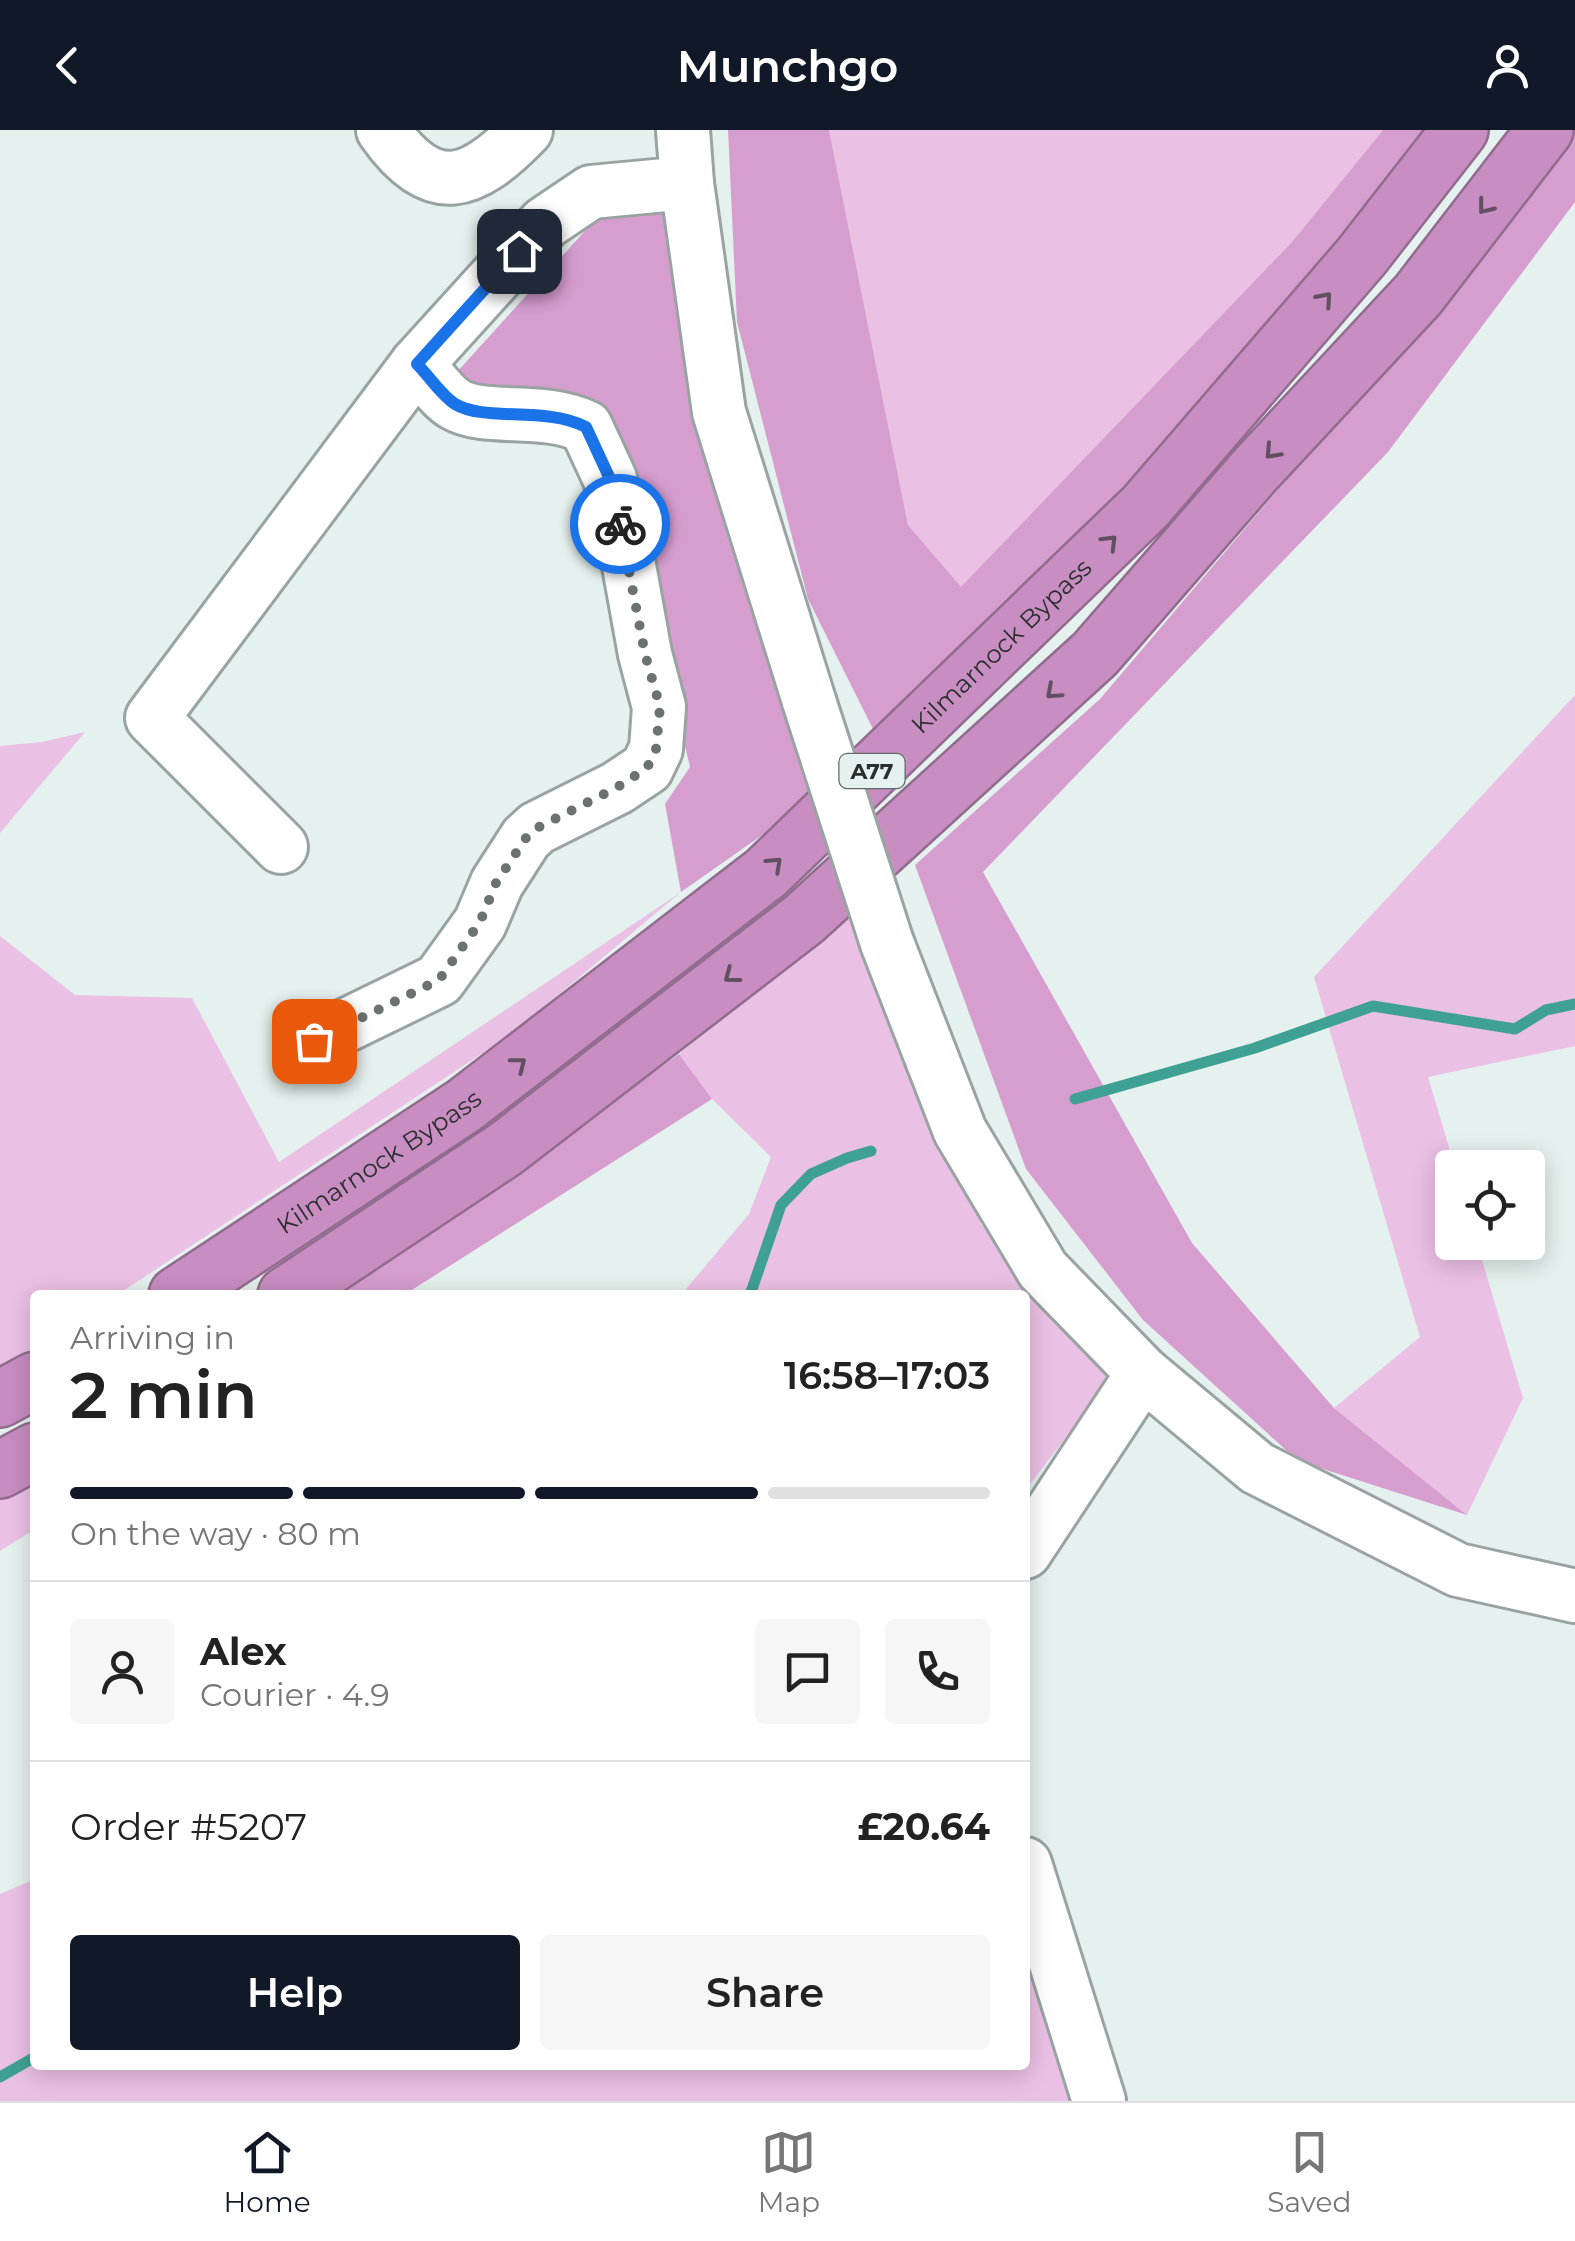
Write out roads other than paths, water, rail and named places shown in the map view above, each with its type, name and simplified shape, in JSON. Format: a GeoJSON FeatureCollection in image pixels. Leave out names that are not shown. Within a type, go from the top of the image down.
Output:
{"type":"FeatureCollection","features":[{"type":"Feature","properties":{"kind":"highway","name":"Kilmarnock Bypass"},"geometry":{"type":"LineString","coordinates":[[185,1290],[465,1106],[766,873],[1070,583],[1144,507],[1362,257],[1460,130]]}},
{"type":"Feature","properties":{"kind":"highway","name":"A77"},"geometry":{"type":"LineString","coordinates":[[294,1290],[504,1150],[804,920],[1095,654],[1256,469],[1418,295],[1545,130]]}},
{"type":"Feature","properties":{"kind":"highway"},"geometry":{"type":"LineString","coordinates":[[0,1399],[30,1383]]}},
{"type":"Feature","properties":{"kind":"highway"},"geometry":{"type":"LineString","coordinates":[[0,1470],[30,1454]]}},
{"type":"Feature","properties":{"kind":"street"},"geometry":{"type":"LineString","coordinates":[[382,130],[423,170],[454,178],[476,173],[496,161],[526,130]]}},
{"type":"Feature","properties":{"kind":"street"},"geometry":{"type":"LineString","coordinates":[[683,130],[686,183],[719,412],[809,701],[887,944],[960,1131],[1044,1270],[1143,1373],[1257,1468],[1458,1570],[1575,1596]]}},
{"type":"Feature","properties":{"kind":"street"},"geometry":{"type":"LineString","coordinates":[[281,848],[152,718],[417,364],[545,222],[592,192],[686,183]]}},
{"type":"Feature","properties":{"kind":"street"},"geometry":{"type":"LineString","coordinates":[[314,1041],[439,980],[480,922],[496,883],[526,838],[537,828],[647,768],[660,726],[660,707],[645,654],[610,479],[586,427],[554,415],[476,410],[456,404],[417,364]]}},
{"type":"Feature","properties":{"kind":"street"},"geometry":{"type":"LineString","coordinates":[[1030,1544],[1143,1373]]}},
{"type":"Feature","properties":{"kind":"street"},"geometry":{"type":"LineString","coordinates":[[1030,1880],[1099,2101]]}},
{"type":"Feature","properties":{"kind":"waterway"},"geometry":{"type":"LineString","coordinates":[[1075,1099],[1255,1048],[1373,1006],[1515,1029],[1546,1010],[1575,1004]]}},
{"type":"Feature","properties":{"kind":"waterway"},"geometry":{"type":"LineString","coordinates":[[752,1290],[781,1205],[811,1174],[871,1151]]}},
{"type":"Feature","properties":{"kind":"waterway"},"geometry":{"type":"LineString","coordinates":[[0,2077],[30,2060]]}}]}
